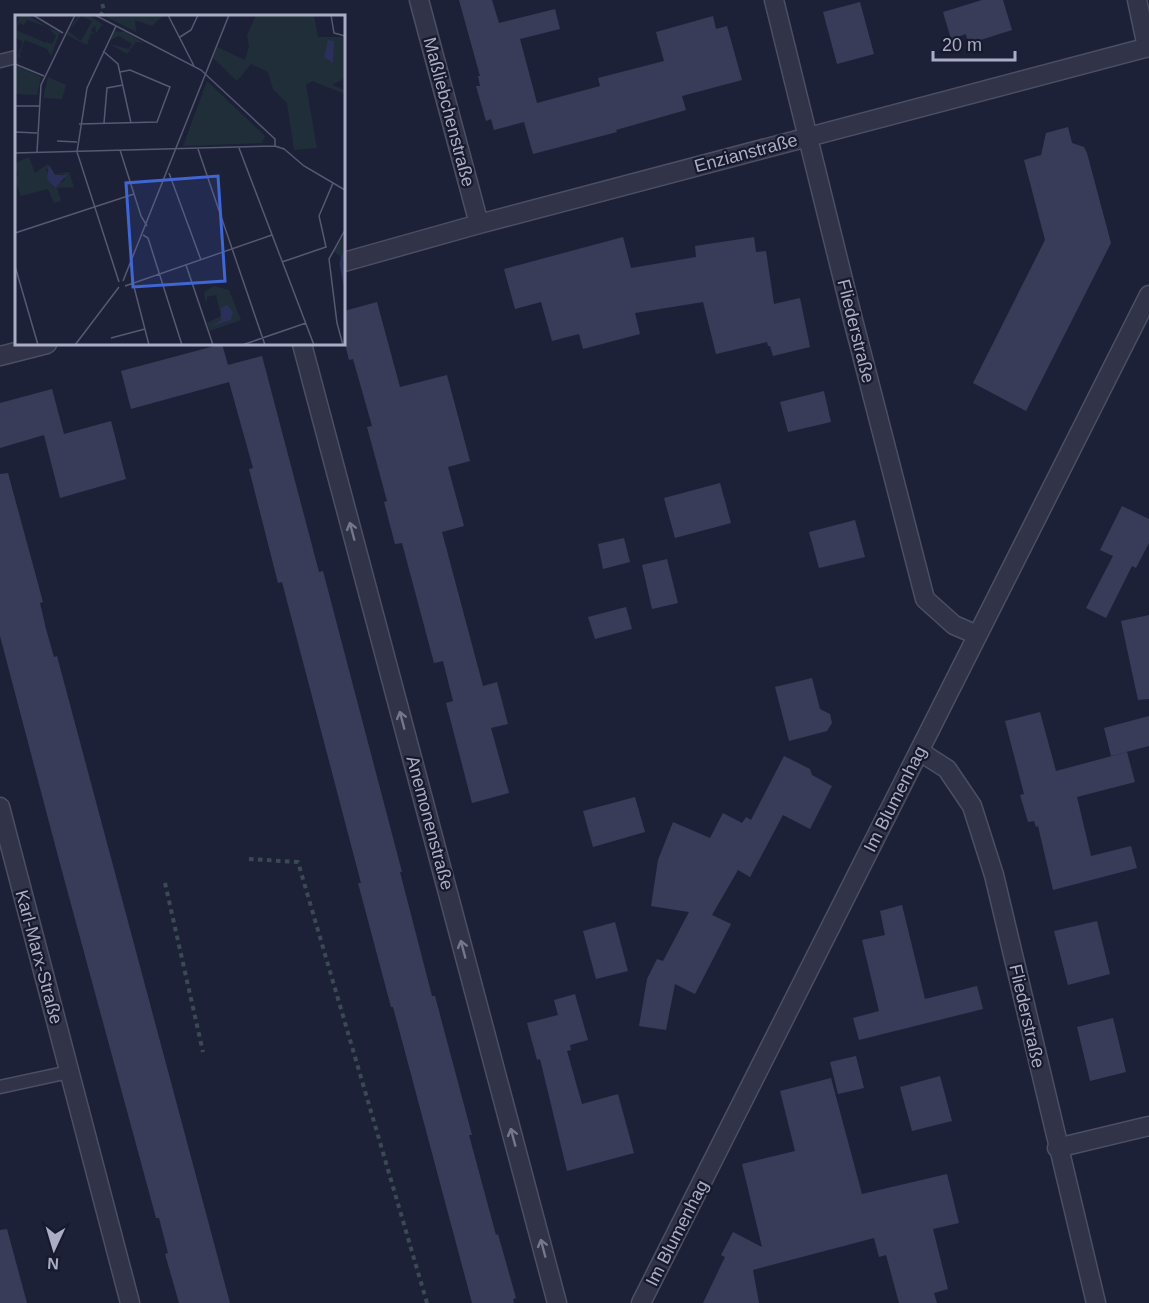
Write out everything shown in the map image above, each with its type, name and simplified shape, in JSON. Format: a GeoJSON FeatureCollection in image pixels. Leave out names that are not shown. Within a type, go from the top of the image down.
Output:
{"type":"FeatureCollection","features":[{"type":"Feature","properties":{"kind":"street","name":"Maßliebchenstraße"},"geometry":{"type":"LineString","coordinates":[[420,0],[479,224]]}},
{"type":"Feature","properties":{"kind":"street","name":"Fliederstraße"},"geometry":{"type":"LineString","coordinates":[[774,0],[925,599],[954,625],[977,635]]}},
{"type":"Feature","properties":{"kind":"street"},"geometry":{"type":"LineString","coordinates":[[1137,0],[1148,47]]}},
{"type":"Feature","properties":{"kind":"street","name":"Enzianstraße"},"geometry":{"type":"LineString","coordinates":[[345,262],[479,224],[1148,47]]}},
{"type":"Feature","properties":{"kind":"street","name":"Im Blumenhag"},"geometry":{"type":"LineString","coordinates":[[641,1303],[1149,295]]}},
{"type":"Feature","properties":{"kind":"street"},"geometry":{"type":"LineString","coordinates":[[0,356],[43,345]]}},
{"type":"Feature","properties":{"kind":"street","name":"Anemonenstraße"},"geometry":{"type":"LineString","coordinates":[[302,345],[557,1303]]}},
{"type":"Feature","properties":{"kind":"street","name":"Fliederstraße"},"geometry":{"type":"LineString","coordinates":[[919,751],[946,769],[972,806],[994,875],[1057,1148],[1096,1303]]}},
{"type":"Feature","properties":{"kind":"street","name":"Karl-Marx-Straße"},"geometry":{"type":"LineString","coordinates":[[0,807],[130,1303]]}},
{"type":"Feature","properties":{"kind":"street"},"geometry":{"type":"LineString","coordinates":[[1057,1148],[1149,1125]]}},
{"type":"Feature","properties":{"kind":"lane"},"geometry":{"type":"LineString","coordinates":[[0,61],[15,57]]}},
{"type":"Feature","properties":{"kind":"lane"},"geometry":{"type":"LineString","coordinates":[[5,1086],[69,1072]]}},
{"type":"Feature","properties":{"kind":"path"},"geometry":{"type":"LineString","coordinates":[[101,0],[104,10],[101,15]]}},
{"type":"Feature","properties":{"kind":"path"},"geometry":{"type":"LineString","coordinates":[[249,859],[298,862],[427,1303]]}},
{"type":"Feature","properties":{"kind":"path"},"geometry":{"type":"LineString","coordinates":[[165,883],[203,1052]]}},
{"type":"Feature","properties":{"kind":"building"},"geometry":{"type":"Polygon","coordinates":[[[459,0],[492,0],[499,23],[555,9],[560,29],[520,39],[537,103],[600,86],[598,78],[664,61],[656,32],[713,16],[716,29],[727,26],[742,80],[682,96],[686,110],[616,130],[617,132],[533,154],[524,122],[494,130],[491,119],[486,121],[476,86],[480,86],[478,76],[480,76],[459,0]]]}},
{"type":"Feature","properties":{"kind":"building"},"geometry":{"type":"Polygon","coordinates":[[[982,0],[1003,0],[1012,30],[968,44],[966,34],[951,39],[943,12],[982,0]]]}},
{"type":"Feature","properties":{"kind":"building"},"geometry":{"type":"Polygon","coordinates":[[[860,2],[874,54],[837,64],[823,12],[860,2]]]}},
{"type":"Feature","properties":{"kind":"building"},"geometry":{"type":"Polygon","coordinates":[[[1068,127],[1072,143],[1084,147],[1087,153],[1111,243],[1026,411],[973,383],[1045,240],[1024,160],[1041,155],[1046,133],[1068,127]]]}},
{"type":"Feature","properties":{"kind":"building"},"geometry":{"type":"Polygon","coordinates":[[[623,237],[631,268],[696,257],[695,246],[754,237],[756,252],[766,251],[774,304],[800,298],[810,347],[773,356],[767,342],[716,354],[703,302],[635,313],[640,334],[583,349],[579,334],[552,341],[541,302],[515,309],[504,269],[623,237]]]}},
{"type":"Feature","properties":{"kind":"building"},"geometry":{"type":"Polygon","coordinates":[[[377,302],[400,387],[447,375],[470,461],[448,467],[464,526],[442,532],[483,686],[497,682],[508,724],[491,728],[509,793],[472,803],[446,703],[453,701],[443,661],[434,663],[402,543],[395,544],[384,502],[387,501],[367,427],[372,426],[353,359],[349,360],[345,344],[345,311],[377,302]]]}},
{"type":"Feature","properties":{"kind":"building"},"geometry":{"type":"Polygon","coordinates":[[[218,345],[222,345],[228,365],[262,356],[319,572],[323,571],[432,996],[435,996],[472,1135],[469,1135],[516,1298],[513,1299],[514,1303],[472,1303],[358,883],[361,883],[282,582],[278,583],[249,469],[253,468],[229,382],[131,409],[121,371],[218,345]]]}},
{"type":"Feature","properties":{"kind":"building"},"geometry":{"type":"Polygon","coordinates":[[[52,389],[64,434],[111,421],[126,479],[60,498],[44,435],[0,448],[0,403],[52,389]]]}},
{"type":"Feature","properties":{"kind":"building"},"geometry":{"type":"Polygon","coordinates":[[[824,391],[831,422],[788,432],[780,402],[824,391]]]}},
{"type":"Feature","properties":{"kind":"building"},"geometry":{"type":"Polygon","coordinates":[[[8,473],[43,602],[40,603],[46,629],[54,657],[57,656],[230,1303],[179,1303],[165,1254],[168,1253],[159,1218],[156,1218],[59,860],[0,636],[0,474],[8,473]]]}},
{"type":"Feature","properties":{"kind":"building"},"geometry":{"type":"Polygon","coordinates":[[[720,483],[731,523],[675,538],[664,498],[720,483]]]}},
{"type":"Feature","properties":{"kind":"building"},"geometry":{"type":"Polygon","coordinates":[[[1122,506],[1149,519],[1149,543],[1136,568],[1132,566],[1106,618],[1086,608],[1113,556],[1100,550],[1122,506]]]}},
{"type":"Feature","properties":{"kind":"building"},"geometry":{"type":"Polygon","coordinates":[[[855,520],[865,557],[819,568],[809,532],[855,520]]]}},
{"type":"Feature","properties":{"kind":"building"},"geometry":{"type":"Polygon","coordinates":[[[624,538],[630,562],[603,569],[598,544],[624,538]]]}},
{"type":"Feature","properties":{"kind":"building"},"geometry":{"type":"Polygon","coordinates":[[[667,559],[678,603],[652,609],[642,565],[667,559]]]}},
{"type":"Feature","properties":{"kind":"building"},"geometry":{"type":"Polygon","coordinates":[[[626,607],[632,629],[595,639],[588,617],[626,607]]]}},
{"type":"Feature","properties":{"kind":"building"},"geometry":{"type":"Polygon","coordinates":[[[1149,615],[1149,699],[1138,700],[1121,621],[1149,615]]]}},
{"type":"Feature","properties":{"kind":"building"},"geometry":{"type":"Polygon","coordinates":[[[812,678],[820,709],[830,714],[832,723],[827,731],[789,741],[775,687],[812,678]]]}},
{"type":"Feature","properties":{"kind":"building"},"geometry":{"type":"Polygon","coordinates":[[[1040,712],[1056,771],[1127,752],[1135,782],[1077,797],[1091,856],[1131,846],[1137,868],[1053,890],[1038,826],[1036,827],[1034,821],[1028,822],[1020,795],[1024,794],[1005,721],[1040,712]]]}},
{"type":"Feature","properties":{"kind":"building"},"geometry":{"type":"Polygon","coordinates":[[[1149,716],[1149,746],[1111,756],[1104,728],[1149,716]]]}},
{"type":"Feature","properties":{"kind":"building"},"geometry":{"type":"Polygon","coordinates":[[[784,756],[810,769],[812,775],[832,786],[810,829],[783,815],[750,877],[738,870],[712,915],[731,924],[695,994],[675,984],[666,1030],[639,1026],[647,979],[657,959],[663,961],[689,912],[651,906],[658,860],[673,822],[710,838],[723,813],[742,823],[746,817],[751,820],[784,756]]]}},
{"type":"Feature","properties":{"kind":"building"},"geometry":{"type":"Polygon","coordinates":[[[635,797],[645,832],[593,847],[583,811],[635,797]]]}},
{"type":"Feature","properties":{"kind":"building"},"geometry":{"type":"Polygon","coordinates":[[[902,905],[925,999],[977,986],[983,1009],[859,1040],[853,1018],[879,1011],[862,940],[885,935],[880,911],[902,905]]]}},
{"type":"Feature","properties":{"kind":"building"},"geometry":{"type":"Polygon","coordinates":[[[1097,921],[1110,974],[1068,985],[1054,931],[1097,921]]]}},
{"type":"Feature","properties":{"kind":"building"},"geometry":{"type":"Polygon","coordinates":[[[615,922],[628,971],[596,979],[583,931],[615,922]]]}},
{"type":"Feature","properties":{"kind":"building"},"geometry":{"type":"Polygon","coordinates":[[[575,994],[588,1040],[570,1045],[571,1050],[567,1051],[582,1104],[618,1094],[634,1153],[567,1171],[540,1059],[537,1060],[527,1023],[558,1015],[554,1000],[575,994]]]}},
{"type":"Feature","properties":{"kind":"building"},"geometry":{"type":"Polygon","coordinates":[[[1113,1018],[1126,1072],[1090,1081],[1077,1027],[1113,1018]]]}},
{"type":"Feature","properties":{"kind":"building"},"geometry":{"type":"Polygon","coordinates":[[[856,1056],[864,1088],[838,1094],[830,1062],[856,1056]]]}},
{"type":"Feature","properties":{"kind":"building"},"geometry":{"type":"Polygon","coordinates":[[[940,1076],[952,1121],[912,1131],[900,1087],[940,1076]]]}},
{"type":"Feature","properties":{"kind":"building"},"geometry":{"type":"Polygon","coordinates":[[[831,1078],[862,1194],[947,1174],[959,1223],[933,1229],[948,1289],[934,1293],[937,1303],[899,1303],[886,1255],[879,1257],[874,1238],[753,1270],[759,1303],[703,1303],[725,1257],[721,1255],[733,1232],[762,1247],[742,1164],[795,1151],[780,1091],[831,1078]]]}},
{"type":"Feature","properties":{"kind":"building"},"geometry":{"type":"Polygon","coordinates":[[[7,1229],[27,1303],[0,1303],[0,1230],[7,1229]]]}}]}
